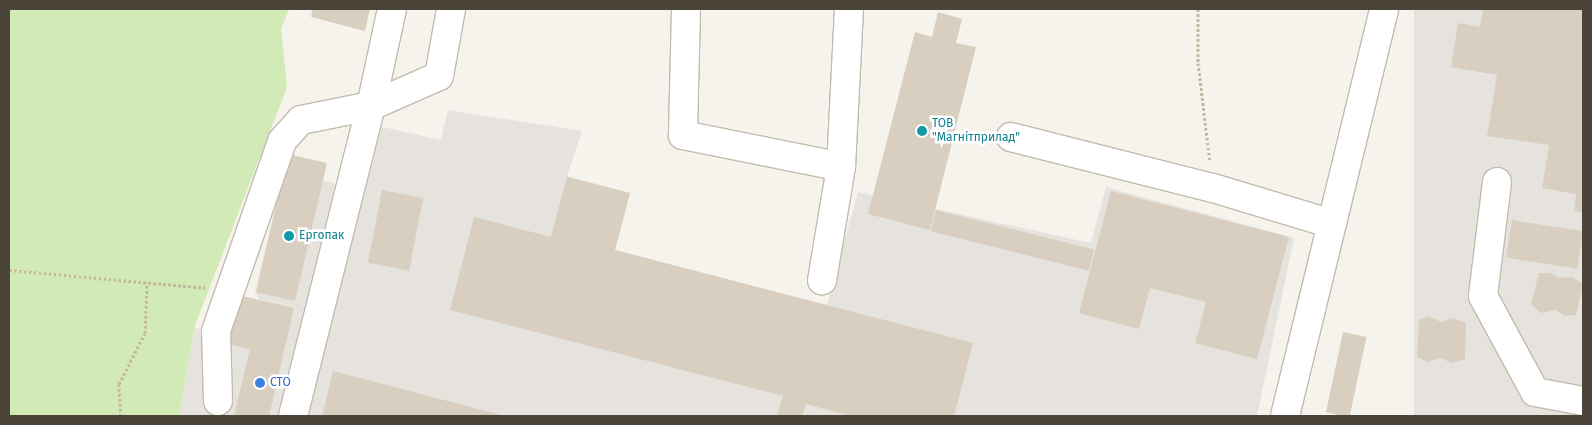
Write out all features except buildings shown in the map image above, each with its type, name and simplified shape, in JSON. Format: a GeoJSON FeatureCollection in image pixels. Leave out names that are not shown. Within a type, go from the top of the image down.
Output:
{"type":"FeatureCollection","features":[{"type":"Feature","properties":{"kind":"lane"},"geometry":{"type":"LineString","coordinates":[[293,416],[371,106],[392,9]]}},
{"type":"Feature","properties":{"kind":"lane"},"geometry":{"type":"LineString","coordinates":[[218,401],[216,331],[282,141],[300,120],[371,106],[439,76],[451,9]]}},
{"type":"Feature","properties":{"kind":"lane"},"geometry":{"type":"LineString","coordinates":[[686,9],[683,135],[841,167]]}},
{"type":"Feature","properties":{"kind":"lane"},"geometry":{"type":"LineString","coordinates":[[822,280],[841,167],[849,9]]}},
{"type":"Feature","properties":{"kind":"lane"},"geometry":{"type":"LineString","coordinates":[[1285,416],[1384,9]]}},
{"type":"Feature","properties":{"kind":"lane"},"geometry":{"type":"LineString","coordinates":[[1011,137],[1213,188],[1332,224]]}},
{"type":"Feature","properties":{"kind":"lane"},"geometry":{"type":"LineString","coordinates":[[1497,182],[1483,296],[1535,392],[1583,400]]}},
{"type":"Feature","properties":{"kind":"path"},"geometry":{"type":"LineString","coordinates":[[1198,9],[1198,62],[1213,188]]}},
{"type":"Feature","properties":{"kind":"path"},"geometry":{"type":"LineString","coordinates":[[9,270],[209,288]]}},
{"type":"Feature","properties":{"kind":"path"},"geometry":{"type":"LineString","coordinates":[[121,416],[119,384],[145,333],[146,283]]}},
{"type":"Feature","properties":{"kind":"shaded area"},"geometry":{"type":"Polygon","coordinates":[[[1414,9],[1583,9],[1583,416],[1414,416],[1414,9]]]}},
{"type":"Feature","properties":{"kind":"shaded area"},"geometry":{"type":"Polygon","coordinates":[[[448,110],[582,131],[567,176],[630,193],[615,250],[827,305],[858,192],[1091,243],[1106,187],[1294,238],[1257,416],[179,416],[194,328],[216,331],[237,295],[260,300],[255,292],[288,154],[323,180],[354,190],[373,125],[441,140],[448,110]]]}},
{"type":"Feature","properties":{"kind":"green space"},"geometry":{"type":"Polygon","coordinates":[[[9,9],[289,9],[281,29],[287,87],[194,328],[179,416],[9,416],[9,9]]]}},
{"type":"Feature","properties":{"kind":"place","name":"ТОВ \"Магнітприлад\""},"geometry":{"type":"Point","coordinates":[922,131]}},
{"type":"Feature","properties":{"kind":"place","name":"Ергопак"},"geometry":{"type":"Point","coordinates":[289,236]}},
{"type":"Feature","properties":{"kind":"place","name":"СТО"},"geometry":{"type":"Point","coordinates":[260,383]}}]}
